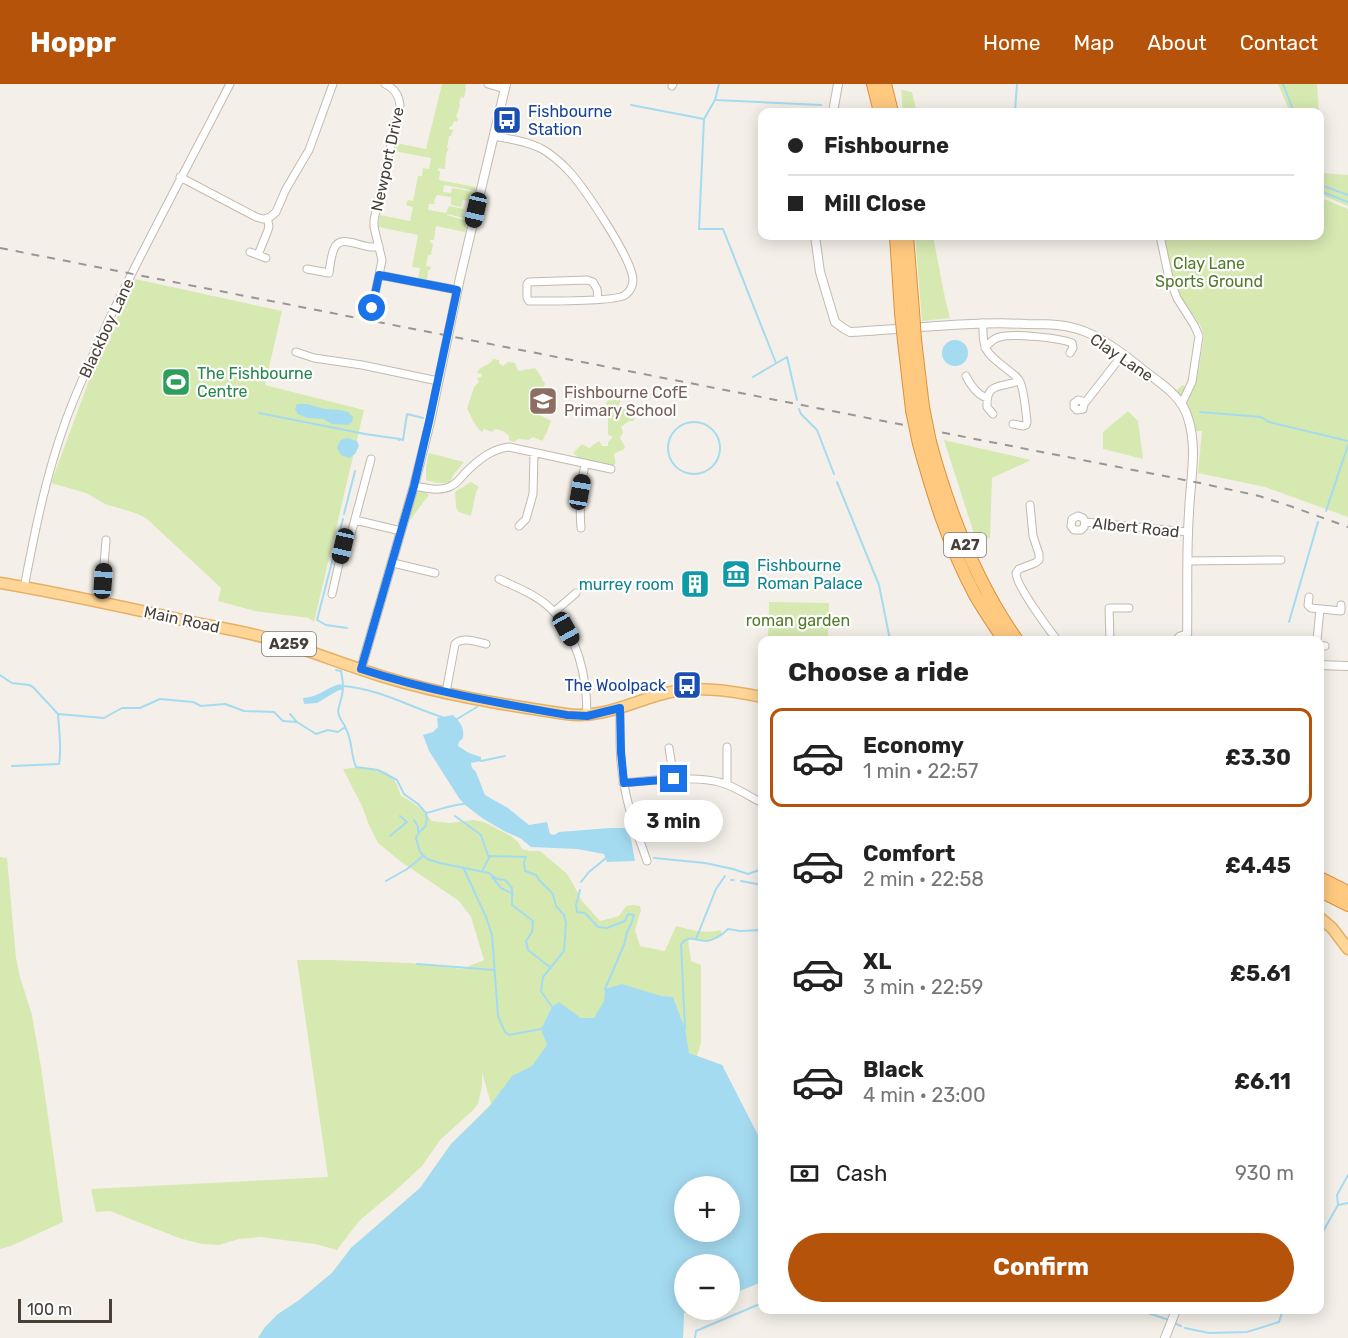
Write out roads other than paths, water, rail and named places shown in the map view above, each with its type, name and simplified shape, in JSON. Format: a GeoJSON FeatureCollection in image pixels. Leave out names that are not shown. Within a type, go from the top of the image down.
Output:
{"type":"FeatureCollection","features":[{"type":"Feature","properties":{"kind":"highway"},"geometry":{"type":"LineString","coordinates":[[873,84],[879,108]]}},
{"type":"Feature","properties":{"kind":"highway"},"geometry":{"type":"LineString","coordinates":[[885,84],[891,108]]}},
{"type":"Feature","properties":{"kind":"highway","name":"A27"},"geometry":{"type":"LineString","coordinates":[[897,240],[907,312]]}},
{"type":"Feature","properties":{"kind":"highway","name":"A27"},"geometry":{"type":"LineString","coordinates":[[907,240],[909,341],[918,408],[942,520],[974,592],[1002,636]]}},
{"type":"Feature","properties":{"kind":"highway","name":"A27"},"geometry":{"type":"LineString","coordinates":[[925,443],[969,556],[996,608],[1014,636]]}},
{"type":"Feature","properties":{"kind":"highway"},"geometry":{"type":"LineString","coordinates":[[1324,880],[1348,892]]}},
{"type":"Feature","properties":{"kind":"highway"},"geometry":{"type":"LineString","coordinates":[[1324,893],[1348,905]]}},
{"type":"Feature","properties":{"kind":"main road","name":"Main Road"},"geometry":{"type":"LineString","coordinates":[[1,585],[101,603],[266,638],[297,646],[361,669]]}},
{"type":"Feature","properties":{"kind":"main road","name":"A259"},"geometry":{"type":"LineString","coordinates":[[361,669],[446,693],[567,715],[587,716],[678,691],[721,690],[758,697]]}},
{"type":"Feature","properties":{"kind":"main road"},"geometry":{"type":"LineString","coordinates":[[1324,921],[1348,949]]}},
{"type":"Feature","properties":{"kind":"street","name":"Blackboy Lane"},"geometry":{"type":"LineString","coordinates":[[24,588],[45,485],[66,420],[89,362],[180,177],[230,84]]}},
{"type":"Feature","properties":{"kind":"street"},"geometry":{"type":"LineString","coordinates":[[180,177],[256,217],[273,216],[309,150],[333,84]]}},
{"type":"Feature","properties":{"kind":"street","name":"Newport Drive"},"geometry":{"type":"LineString","coordinates":[[372,308],[382,260],[374,220],[400,105],[400,99],[393,88],[385,84]]}},
{"type":"Feature","properties":{"kind":"street"},"geometry":{"type":"LineString","coordinates":[[361,669],[414,486],[457,290],[506,86],[488,84]]}},
{"type":"Feature","properties":{"kind":"street"},"geometry":{"type":"LineString","coordinates":[[834,108],[838,84]]}},
{"type":"Feature","properties":{"kind":"street"},"geometry":{"type":"LineString","coordinates":[[494,136],[532,145],[553,156],[574,177],[605,223],[631,270],[633,282],[631,290],[623,297],[598,299],[530,302],[526,298],[526,284],[529,282],[587,280],[593,282],[597,289],[598,299]]}},
{"type":"Feature","properties":{"kind":"street"},"geometry":{"type":"LineString","coordinates":[[266,258],[254,253],[268,230],[267,218]]}},
{"type":"Feature","properties":{"kind":"street","name":"Clay Lane"},"geometry":{"type":"LineString","coordinates":[[816,240],[820,272],[835,322],[850,332],[983,323],[1051,324],[1071,327],[1087,332],[1123,354],[1182,403]]}},
{"type":"Feature","properties":{"kind":"street"},"geometry":{"type":"LineString","coordinates":[[1161,240],[1169,278],[1177,298],[1199,336],[1192,382],[1182,403],[1189,420],[1193,470],[1188,532],[1187,636]]}},
{"type":"Feature","properties":{"kind":"street"},"geometry":{"type":"LineString","coordinates":[[307,269],[329,273],[334,246],[343,241],[374,248],[379,246]]}},
{"type":"Feature","properties":{"kind":"street"},"geometry":{"type":"LineString","coordinates":[[379,275],[457,290]]}},
{"type":"Feature","properties":{"kind":"street"},"geometry":{"type":"LineString","coordinates":[[983,323],[985,348],[1019,381],[1027,422],[1023,426],[1013,424]]}},
{"type":"Feature","properties":{"kind":"street"},"geometry":{"type":"LineString","coordinates":[[985,348],[995,339],[1004,336],[1053,338],[1072,343],[1073,348],[1070,353]]}},
{"type":"Feature","properties":{"kind":"street"},"geometry":{"type":"LineString","coordinates":[[296,352],[314,358],[362,365],[438,381]]}},
{"type":"Feature","properties":{"kind":"street"},"geometry":{"type":"LineString","coordinates":[[1084,404],[1123,354]]}},
{"type":"Feature","properties":{"kind":"street"},"geometry":{"type":"LineString","coordinates":[[966,376],[970,384],[987,398]]}},
{"type":"Feature","properties":{"kind":"street"},"geometry":{"type":"LineString","coordinates":[[993,414],[987,407],[989,392],[993,388],[1019,381]]}},
{"type":"Feature","properties":{"kind":"street"},"geometry":{"type":"LineString","coordinates":[[414,486],[432,489],[452,486],[493,451],[509,447],[611,469]]}},
{"type":"Feature","properties":{"kind":"street"},"geometry":{"type":"LineString","coordinates":[[519,526],[526,519],[533,494],[534,453]]}},
{"type":"Feature","properties":{"kind":"street"},"geometry":{"type":"LineString","coordinates":[[332,594],[343,546],[351,534],[371,459]]}},
{"type":"Feature","properties":{"kind":"street"},"geometry":{"type":"LineString","coordinates":[[581,528],[580,492],[585,463]]}},
{"type":"Feature","properties":{"kind":"street"},"geometry":{"type":"LineString","coordinates":[[1030,505],[1033,536],[1039,560],[1018,569],[1016,573],[1029,599],[1054,636]]}},
{"type":"Feature","properties":{"kind":"street"},"geometry":{"type":"LineString","coordinates":[[355,520],[401,531]]}},
{"type":"Feature","properties":{"kind":"street","name":"Albert Road"},"geometry":{"type":"LineString","coordinates":[[1085,522],[1188,532]]}},
{"type":"Feature","properties":{"kind":"street"},"geometry":{"type":"LineString","coordinates":[[101,603],[106,540]]}},
{"type":"Feature","properties":{"kind":"street"},"geometry":{"type":"LineString","coordinates":[[1188,561],[1281,560]]}},
{"type":"Feature","properties":{"kind":"street"},"geometry":{"type":"LineString","coordinates":[[393,563],[435,573]]}},
{"type":"Feature","properties":{"kind":"street"},"geometry":{"type":"LineString","coordinates":[[499,579],[527,592],[554,612],[566,629],[576,648],[586,684],[587,716]]}},
{"type":"Feature","properties":{"kind":"street"},"geometry":{"type":"LineString","coordinates":[[333,585],[342,587]]}},
{"type":"Feature","properties":{"kind":"street"},"geometry":{"type":"LineString","coordinates":[[554,612],[576,593]]}},
{"type":"Feature","properties":{"kind":"street"},"geometry":{"type":"LineString","coordinates":[[1309,597],[1308,605],[1311,608],[1341,611],[1341,604]]}},
{"type":"Feature","properties":{"kind":"street"},"geometry":{"type":"LineString","coordinates":[[1110,636],[1109,608],[1129,608]]}},
{"type":"Feature","properties":{"kind":"street"},"geometry":{"type":"LineString","coordinates":[[1317,636],[1320,609]]}},
{"type":"Feature","properties":{"kind":"street"},"geometry":{"type":"LineString","coordinates":[[446,693],[455,644],[458,640],[486,644]]}},
{"type":"Feature","properties":{"kind":"street"},"geometry":{"type":"LineString","coordinates":[[1324,665],[1348,666]]}},
{"type":"Feature","properties":{"kind":"street"},"geometry":{"type":"LineString","coordinates":[[620,708],[624,783],[647,861]]}},
{"type":"Feature","properties":{"kind":"street"},"geometry":{"type":"LineString","coordinates":[[727,747],[727,784]]}},
{"type":"Feature","properties":{"kind":"street"},"geometry":{"type":"LineString","coordinates":[[669,748],[674,779]]}},
{"type":"Feature","properties":{"kind":"street"},"geometry":{"type":"LineString","coordinates":[[624,783],[690,779],[727,784],[758,801]]}},
{"type":"Feature","properties":{"kind":"street"},"geometry":{"type":"LineString","coordinates":[[1165,1338],[1174,1314]]}},
{"type":"Feature","properties":{"kind":"water"},"geometry":{"type":"Polygon","coordinates":[[[955,340],[964,344],[968,353],[964,362],[955,366],[946,362],[942,353],[946,344],[955,340]]]}},
{"type":"Feature","properties":{"kind":"water"},"geometry":{"type":"Polygon","coordinates":[[[297,404],[348,412],[353,417],[352,422],[348,425],[332,424],[323,419],[307,418],[298,414],[295,409],[297,404]]]}},
{"type":"Feature","properties":{"kind":"water"},"geometry":{"type":"Polygon","coordinates":[[[348,438],[357,441],[359,446],[355,454],[349,458],[341,455],[337,448],[340,441],[348,438]]]}},
{"type":"Feature","properties":{"kind":"water"},"geometry":{"type":"Polygon","coordinates":[[[340,684],[343,690],[317,703],[304,704],[303,698],[340,684]]]}},
{"type":"Feature","properties":{"kind":"water"},"geometry":{"type":"Polygon","coordinates":[[[453,715],[463,731],[463,738],[458,746],[481,757],[481,761],[471,763],[485,795],[508,808],[529,825],[547,822],[550,834],[554,835],[559,832],[625,828],[631,839],[635,861],[607,862],[604,854],[577,849],[531,847],[520,838],[482,818],[464,804],[429,751],[423,735],[433,732],[438,727],[437,718],[453,715]]]}},
{"type":"Feature","properties":{"kind":"water"},"geometry":{"type":"Polygon","coordinates":[[[622,984],[661,996],[673,997],[685,1029],[689,1053],[722,1065],[758,1135],[758,1284],[740,1291],[740,1254],[674,1254],[674,1320],[684,1320],[683,1338],[258,1338],[278,1314],[332,1273],[351,1248],[420,1188],[451,1144],[489,1107],[512,1076],[532,1066],[547,1045],[541,1029],[552,1007],[559,1002],[581,1018],[594,1018],[604,1001],[605,989],[622,984]]]}},
{"type":"Feature","properties":{"kind":"waterway"},"geometry":{"type":"LineString","coordinates":[[219,98],[226,84]]}},
{"type":"Feature","properties":{"kind":"waterway"},"geometry":{"type":"LineString","coordinates":[[719,84],[715,100],[704,119],[699,229],[723,229],[776,363]]}},
{"type":"Feature","properties":{"kind":"waterway"},"geometry":{"type":"LineString","coordinates":[[1015,108],[1017,84]]}},
{"type":"Feature","properties":{"kind":"waterway"},"geometry":{"type":"LineString","coordinates":[[1283,84],[1292,108]]}},
{"type":"Feature","properties":{"kind":"waterway"},"geometry":{"type":"LineString","coordinates":[[716,100],[821,105]]}},
{"type":"Feature","properties":{"kind":"waterway"},"geometry":{"type":"LineString","coordinates":[[631,105],[704,119]]}},
{"type":"Feature","properties":{"kind":"waterway"},"geometry":{"type":"LineString","coordinates":[[1324,186],[1348,195]]}},
{"type":"Feature","properties":{"kind":"waterway"},"geometry":{"type":"LineString","coordinates":[[1324,192],[1348,202]]}},
{"type":"Feature","properties":{"kind":"waterway"},"geometry":{"type":"LineString","coordinates":[[753,377],[787,357],[797,400]]}},
{"type":"Feature","properties":{"kind":"waterway"},"geometry":{"type":"LineString","coordinates":[[799,409],[817,430],[834,474]]}},
{"type":"Feature","properties":{"kind":"waterway"},"geometry":{"type":"LineString","coordinates":[[1200,412],[1261,417],[1269,422],[1348,441]]}},
{"type":"Feature","properties":{"kind":"waterway"},"geometry":{"type":"LineString","coordinates":[[259,413],[399,440]]}},
{"type":"Feature","properties":{"kind":"waterway"},"geometry":{"type":"LineString","coordinates":[[400,439],[403,440],[407,414],[423,418]]}},
{"type":"Feature","properties":{"kind":"waterway"},"geometry":{"type":"LineString","coordinates":[[689,422],[699,422],[709,426],[716,433],[720,448],[716,463],[709,470],[699,474],[689,474],[679,470],[672,463],[668,453],[668,443],[672,433],[679,426],[689,422]]}},
{"type":"Feature","properties":{"kind":"waterway"},"geometry":{"type":"LineString","coordinates":[[1326,511],[1348,445]]}},
{"type":"Feature","properties":{"kind":"waterway"},"geometry":{"type":"LineString","coordinates":[[344,514],[355,471]]}},
{"type":"Feature","properties":{"kind":"waterway"},"geometry":{"type":"LineString","coordinates":[[837,482],[879,585],[889,636]]}},
{"type":"Feature","properties":{"kind":"waterway"},"geometry":{"type":"LineString","coordinates":[[343,519],[317,620],[326,625],[347,628]]}},
{"type":"Feature","properties":{"kind":"waterway"},"geometry":{"type":"LineString","coordinates":[[1289,622],[1318,522]]}},
{"type":"Feature","properties":{"kind":"waterway"},"geometry":{"type":"LineString","coordinates":[[336,670],[341,671],[342,677],[343,694],[338,711],[345,726]]}},
{"type":"Feature","properties":{"kind":"waterway"},"geometry":{"type":"LineString","coordinates":[[0,675],[12,683],[33,687],[57,713]]}},
{"type":"Feature","properties":{"kind":"waterway"},"geometry":{"type":"LineString","coordinates":[[342,686],[381,694],[442,717]]}},
{"type":"Feature","properties":{"kind":"waterway"},"geometry":{"type":"LineString","coordinates":[[12,766],[59,764],[58,714],[104,718],[122,708],[140,708],[160,699],[193,702],[201,706],[225,704],[244,711],[274,712],[283,721],[297,722],[316,734],[328,730],[338,732],[345,727],[356,767],[378,770],[397,780],[404,794],[426,813]]}},
{"type":"Feature","properties":{"kind":"waterway"},"geometry":{"type":"LineString","coordinates":[[457,719],[477,707]]}},
{"type":"Feature","properties":{"kind":"waterway"},"geometry":{"type":"LineString","coordinates":[[290,714],[296,721]]}},
{"type":"Feature","properties":{"kind":"waterway"},"geometry":{"type":"LineString","coordinates":[[481,761],[505,756]]}},
{"type":"Feature","properties":{"kind":"waterway"},"geometry":{"type":"LineString","coordinates":[[464,804],[426,813],[425,827],[416,838],[420,852],[427,859],[489,873],[497,879],[505,880],[512,888],[512,905],[533,921],[532,932],[526,941],[528,950],[551,968]]}},
{"type":"Feature","properties":{"kind":"waterway"},"geometry":{"type":"LineString","coordinates":[[390,836],[407,822],[400,816]]}},
{"type":"Feature","properties":{"kind":"waterway"},"geometry":{"type":"LineString","coordinates":[[455,816],[481,835],[489,858],[482,871]]}},
{"type":"Feature","properties":{"kind":"waterway"},"geometry":{"type":"LineString","coordinates":[[414,820],[418,831]]}},
{"type":"Feature","properties":{"kind":"waterway"},"geometry":{"type":"LineString","coordinates":[[386,881],[407,869],[423,856]]}},
{"type":"Feature","properties":{"kind":"waterway"},"geometry":{"type":"LineString","coordinates":[[489,856],[526,857],[525,871],[536,875],[553,894],[556,906],[564,915],[566,923],[564,951],[543,977],[541,991],[552,1007]]}},
{"type":"Feature","properties":{"kind":"waterway"},"geometry":{"type":"LineString","coordinates":[[581,882],[606,858]]}},
{"type":"Feature","properties":{"kind":"waterway"},"geometry":{"type":"LineString","coordinates":[[654,858],[705,863],[748,874],[758,870]]}},
{"type":"Feature","properties":{"kind":"waterway"},"geometry":{"type":"LineString","coordinates":[[463,867],[492,935],[498,1016],[505,1032],[509,1035],[541,1029]]}},
{"type":"Feature","properties":{"kind":"waterway"},"geometry":{"type":"LineString","coordinates":[[696,939],[716,889],[725,876]]}},
{"type":"Feature","properties":{"kind":"waterway"},"geometry":{"type":"LineString","coordinates":[[492,877],[501,888],[513,894]]}},
{"type":"Feature","properties":{"kind":"waterway"},"geometry":{"type":"LineString","coordinates":[[741,881],[758,884]]}},
{"type":"Feature","properties":{"kind":"waterway"},"geometry":{"type":"LineString","coordinates":[[580,890],[576,905],[577,912],[585,913],[598,927],[607,928],[625,921],[628,914],[634,915],[605,989]]}},
{"type":"Feature","properties":{"kind":"waterway"},"geometry":{"type":"LineString","coordinates":[[685,1029],[681,944],[687,939],[712,940],[728,929],[758,930]]}},
{"type":"Feature","properties":{"kind":"waterway"},"geometry":{"type":"LineString","coordinates":[[417,964],[495,970]]}},
{"type":"Feature","properties":{"kind":"waterway"},"geometry":{"type":"LineString","coordinates":[[1324,1230],[1338,1205],[1337,1195],[1348,1175]]}},
{"type":"Feature","properties":{"kind":"waterway"},"geometry":{"type":"LineString","coordinates":[[1338,1205],[1348,1203]]}},
{"type":"Feature","properties":{"kind":"waterway"},"geometry":{"type":"LineString","coordinates":[[695,1338],[696,1331],[758,1305]]}},
{"type":"Feature","properties":{"kind":"waterway"},"geometry":{"type":"LineString","coordinates":[[1151,1314],[1169,1320]]}},
{"type":"Feature","properties":{"kind":"waterway"},"geometry":{"type":"LineString","coordinates":[[1185,1328],[1209,1333],[1247,1332],[1279,1322],[1282,1314]]}},
{"type":"Feature","properties":{"kind":"waterway"},"geometry":{"type":"LineString","coordinates":[[1174,1323],[1181,1326]]}},
{"type":"Feature","properties":{"kind":"railway"},"geometry":{"type":"LineString","coordinates":[[0,248],[1200,483],[1259,496],[1348,527]]}},
{"type":"Feature","properties":{"kind":"place","name":"Fishbourne Station"},"geometry":{"type":"Point","coordinates":[507,120]}},
{"type":"Feature","properties":{"kind":"place","name":"The Fishbourne Centre"},"geometry":{"type":"Point","coordinates":[176,382]}},
{"type":"Feature","properties":{"kind":"place","name":"Fishbourne CofE Primary School"},"geometry":{"type":"Point","coordinates":[543,401]}},
{"type":"Feature","properties":{"kind":"place","name":"Fishbourne Roman Palace"},"geometry":{"type":"Point","coordinates":[736,574]}},
{"type":"Feature","properties":{"kind":"place","name":"murrey room"},"geometry":{"type":"Point","coordinates":[695,584]}},
{"type":"Feature","properties":{"kind":"place","name":"The Woolpack"},"geometry":{"type":"Point","coordinates":[687,685]}},
{"type":"Feature","properties":{"kind":"park label","name":"Clay Lane Sports Ground"},"geometry":{"type":"Point","coordinates":[1209,272]}},
{"type":"Feature","properties":{"kind":"park label","name":"roman garden"},"geometry":{"type":"Point","coordinates":[798,620]}}]}
